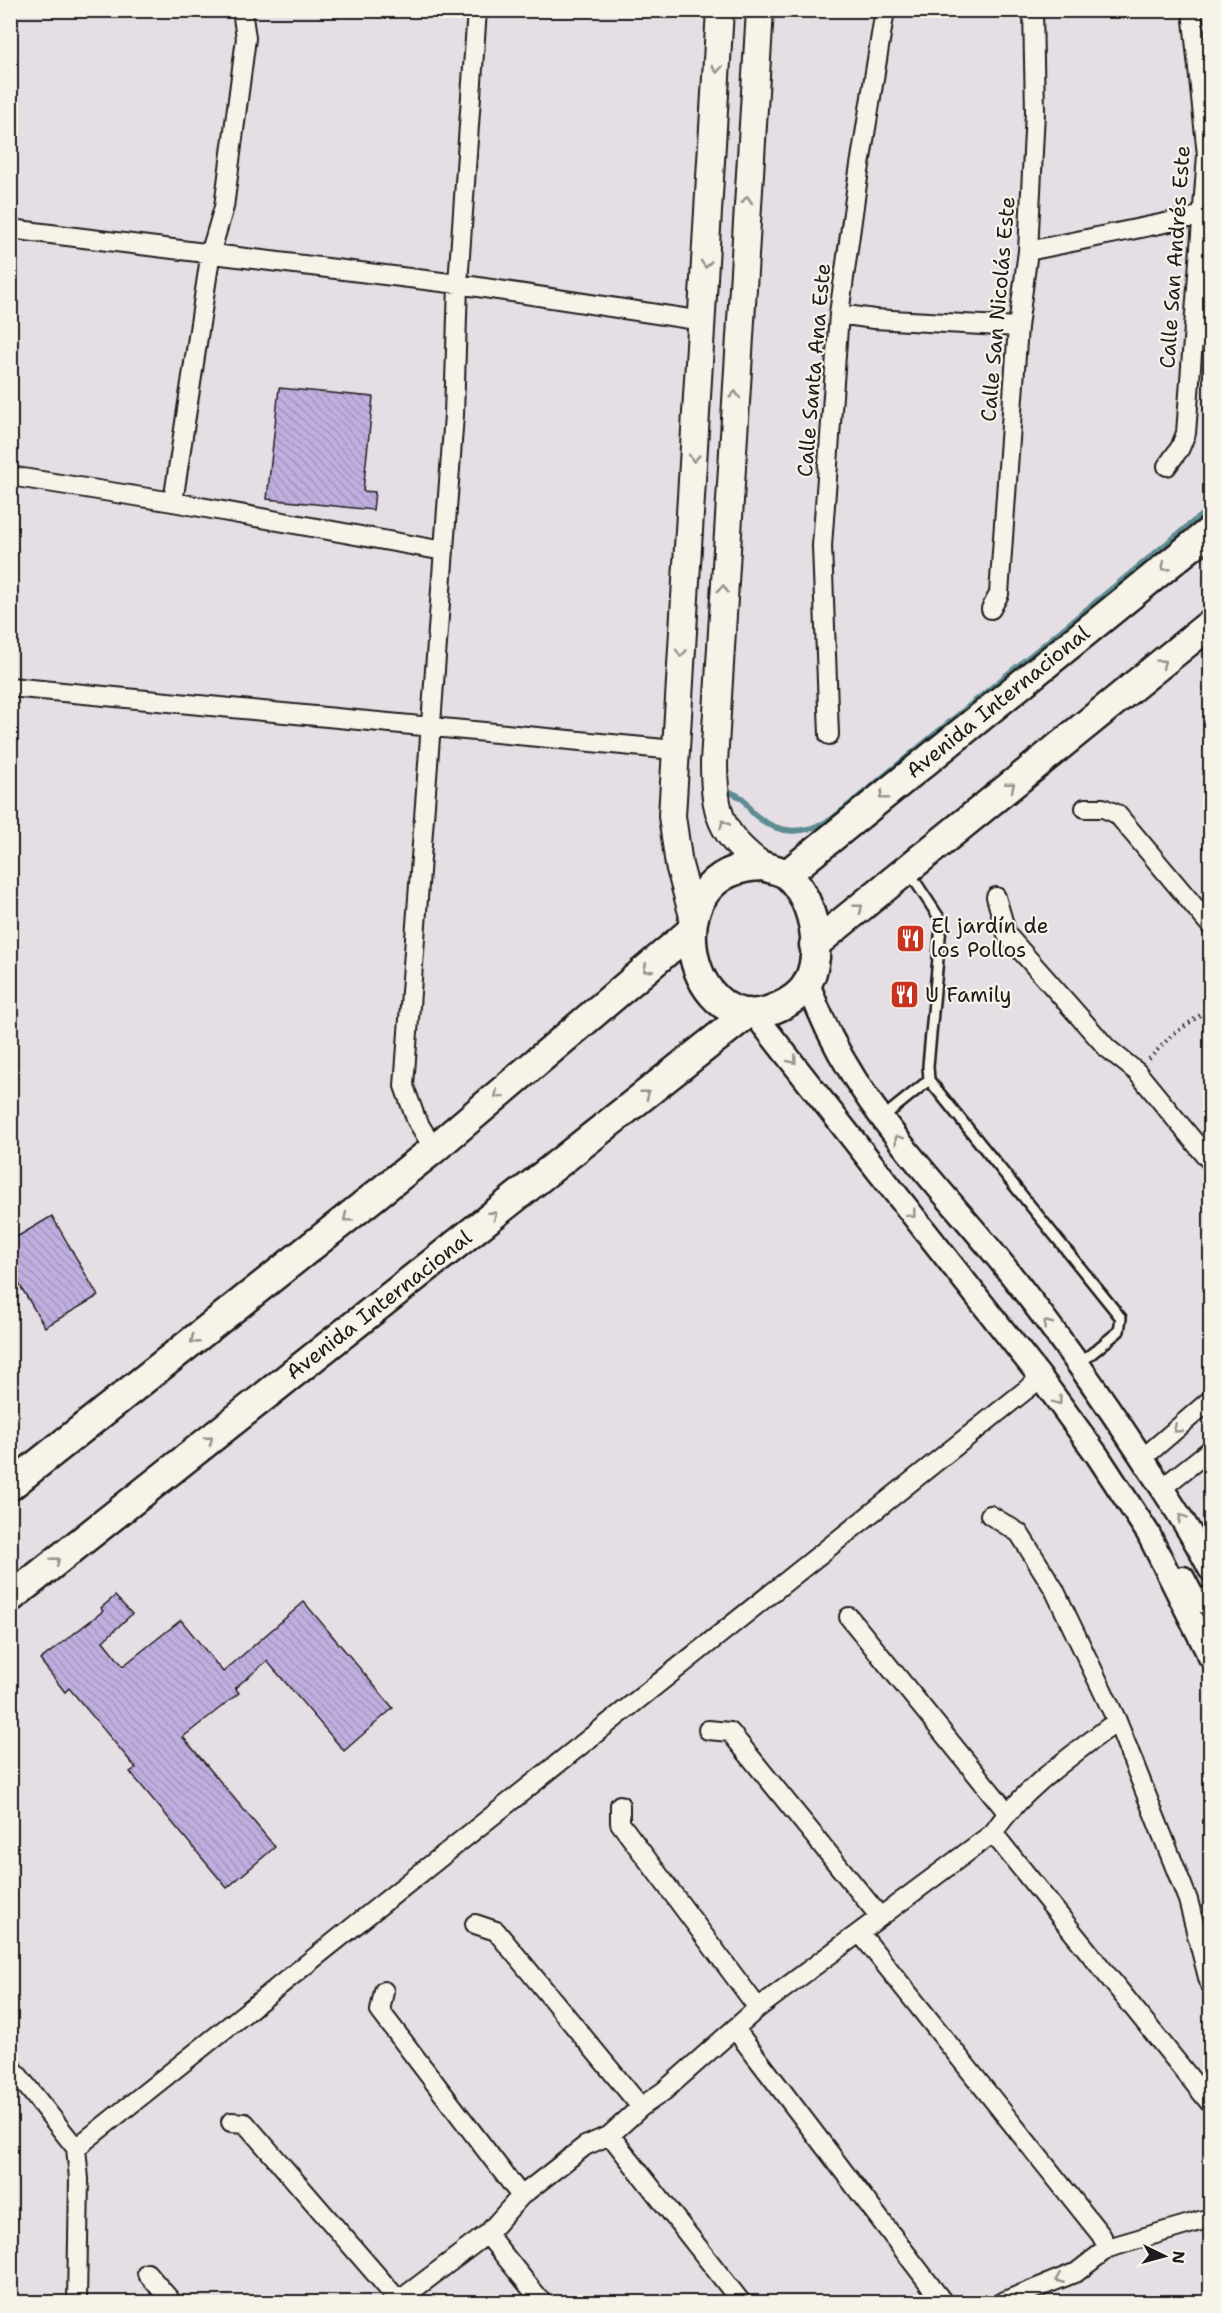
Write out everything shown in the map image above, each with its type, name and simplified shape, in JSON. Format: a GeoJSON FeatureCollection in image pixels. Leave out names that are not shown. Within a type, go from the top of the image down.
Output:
{"type":"FeatureCollection","features":[{"type":"Feature","properties":{"kind":"main road"},"geometry":{"type":"LineString","coordinates":[[720,10],[672,816],[678,865],[692,924],[695,964],[704,982],[718,999],[752,1014],[782,1007],[799,995],[808,983],[814,945],[811,910],[802,891],[732,841],[714,799],[715,705],[760,12],[730,10]]}},
{"type":"Feature","properties":{"kind":"main road","name":"Avenida Internacional"},"geometry":{"type":"LineString","coordinates":[[775,870],[1210,531]]}},
{"type":"Feature","properties":{"kind":"main road"},"geometry":{"type":"LineString","coordinates":[[814,945],[1210,624]]}},
{"type":"Feature","properties":{"kind":"main road"},"geometry":{"type":"LineString","coordinates":[[10,1486],[434,1149],[692,924],[707,888],[725,874],[741,867],[775,870]]}},
{"type":"Feature","properties":{"kind":"main road","name":"Avenida Internacional"},"geometry":{"type":"LineString","coordinates":[[10,1598],[752,1014]]}},
{"type":"Feature","properties":{"kind":"street"},"geometry":{"type":"LineString","coordinates":[[173,502],[211,252],[224,207],[246,38],[242,10]]}},
{"type":"Feature","properties":{"kind":"street"},"geometry":{"type":"LineString","coordinates":[[434,1149],[416,1119],[404,1086],[454,415],[458,284],[477,10]]}},
{"type":"Feature","properties":{"kind":"street","name":"Calle Santa Ana Este"},"geometry":{"type":"LineString","coordinates":[[829,735],[822,546],[839,314],[856,184],[885,10]]}},
{"type":"Feature","properties":{"kind":"street","name":"Calle San Nicolás Este"},"geometry":{"type":"LineString","coordinates":[[991,609],[999,594],[1017,327],[1028,251],[1035,112],[1033,10]]}},
{"type":"Feature","properties":{"kind":"street","name":"Calle San Andrés Este"},"geometry":{"type":"LineString","coordinates":[[1167,466],[1180,448],[1186,434],[1209,155],[1192,10]]}},
{"type":"Feature","properties":{"kind":"street"},"geometry":{"type":"LineString","coordinates":[[1028,251],[1204,215]]}},
{"type":"Feature","properties":{"kind":"street"},"geometry":{"type":"LineString","coordinates":[[10,229],[458,284],[703,321]]}},
{"type":"Feature","properties":{"kind":"street"},"geometry":{"type":"LineString","coordinates":[[839,314],[874,319],[1017,327]]}},
{"type":"Feature","properties":{"kind":"street"},"geometry":{"type":"LineString","coordinates":[[10,476],[173,502],[444,551]]}},
{"type":"Feature","properties":{"kind":"street"},"geometry":{"type":"LineString","coordinates":[[10,687],[675,750]]}},
{"type":"Feature","properties":{"kind":"street"},"geometry":{"type":"LineString","coordinates":[[1085,808],[1102,808],[1117,814],[1210,926]]}},
{"type":"Feature","properties":{"kind":"street"},"geometry":{"type":"LineString","coordinates":[[996,897],[1007,935],[1107,1047],[1137,1072],[1210,1161]]}},
{"type":"Feature","properties":{"kind":"street"},"geometry":{"type":"LineString","coordinates":[[808,983],[819,1015],[860,1090],[923,1171],[993,1252],[1078,1365],[1143,1458],[1210,1569]]}},
{"type":"Feature","properties":{"kind":"street"},"geometry":{"type":"LineString","coordinates":[[752,1014],[1041,1378],[1097,1455],[1148,1533],[1210,1657]]}},
{"type":"Feature","properties":{"kind":"street"},"geometry":{"type":"LineString","coordinates":[[896,1193],[923,1171]]}},
{"type":"Feature","properties":{"kind":"street"},"geometry":{"type":"LineString","coordinates":[[76,2148],[1041,1378]]}},
{"type":"Feature","properties":{"kind":"street"},"geometry":{"type":"LineString","coordinates":[[1143,1458],[1210,1400]]}},
{"type":"Feature","properties":{"kind":"street"},"geometry":{"type":"LineString","coordinates":[[1162,1488],[1210,1450]]}},
{"type":"Feature","properties":{"kind":"street"},"geometry":{"type":"LineString","coordinates":[[990,1515],[1019,1533],[1054,1589],[1117,1721],[1188,1900],[1210,1985]]}},
{"type":"Feature","properties":{"kind":"street"},"geometry":{"type":"LineString","coordinates":[[1160,1557],[1181,1573],[1194,1599],[1201,1601],[1210,1598]]}},
{"type":"Feature","properties":{"kind":"street"},"geometry":{"type":"LineString","coordinates":[[849,1617],[1007,1812]]}},
{"type":"Feature","properties":{"kind":"street"},"geometry":{"type":"LineString","coordinates":[[231,2122],[245,2123],[398,2302],[487,2234],[521,2196],[585,2146],[610,2135],[641,2107],[664,2091],[758,2008],[993,1833],[1007,1812],[1079,1750],[1117,1721]]}},
{"type":"Feature","properties":{"kind":"street"},"geometry":{"type":"LineString","coordinates":[[708,1730],[730,1732],[880,1917]]}},
{"type":"Feature","properties":{"kind":"street"},"geometry":{"type":"LineString","coordinates":[[620,1805],[620,1823],[758,2008]]}},
{"type":"Feature","properties":{"kind":"street"},"geometry":{"type":"LineString","coordinates":[[993,1833],[1210,2103]]}},
{"type":"Feature","properties":{"kind":"street"},"geometry":{"type":"LineString","coordinates":[[475,1924],[496,1931],[641,2107]]}},
{"type":"Feature","properties":{"kind":"street"},"geometry":{"type":"LineString","coordinates":[[860,1933],[1101,2235],[1108,2248]]}},
{"type":"Feature","properties":{"kind":"street"},"geometry":{"type":"LineString","coordinates":[[384,1991],[381,2011],[521,2196]]}},
{"type":"Feature","properties":{"kind":"street"},"geometry":{"type":"LineString","coordinates":[[735,2029],[943,2302]]}},
{"type":"Feature","properties":{"kind":"street"},"geometry":{"type":"LineString","coordinates":[[10,2065],[76,2148],[79,2179],[77,2302]]}},
{"type":"Feature","properties":{"kind":"street"},"geometry":{"type":"LineString","coordinates":[[610,2135],[741,2302]]}},
{"type":"Feature","properties":{"kind":"street"},"geometry":{"type":"LineString","coordinates":[[1002,2302],[1077,2272],[1108,2248],[1210,2218]]}},
{"type":"Feature","properties":{"kind":"street"},"geometry":{"type":"LineString","coordinates":[[487,2234],[542,2302]]}},
{"type":"Feature","properties":{"kind":"street"},"geometry":{"type":"LineString","coordinates":[[147,2273],[172,2302]]}},
{"type":"Feature","properties":{"kind":"lane"},"geometry":{"type":"LineString","coordinates":[[908,870],[940,919],[941,926],[928,1066],[929,1080],[1121,1318],[1119,1331],[1078,1365]]}},
{"type":"Feature","properties":{"kind":"lane"},"geometry":{"type":"LineString","coordinates":[[882,1118],[929,1080]]}},
{"type":"Feature","properties":{"kind":"path"},"geometry":{"type":"LineString","coordinates":[[1137,1072],[1171,1036],[1210,1008]]}},
{"type":"Feature","properties":{"kind":"building"},"geometry":{"type":"Polygon","coordinates":[[[279,388],[373,397],[363,491],[375,492],[373,510],[267,499],[279,388]]]}},
{"type":"Feature","properties":{"kind":"building"},"geometry":{"type":"Polygon","coordinates":[[[52,1216],[98,1296],[45,1327],[10,1269],[10,1241],[52,1216]]]}},
{"type":"Feature","properties":{"kind":"building"},"geometry":{"type":"Polygon","coordinates":[[[115,1596],[132,1614],[103,1641],[123,1666],[181,1620],[223,1672],[304,1602],[393,1708],[344,1751],[267,1661],[235,1688],[239,1693],[183,1737],[275,1847],[227,1888],[130,1772],[136,1768],[69,1688],[65,1692],[40,1660],[103,1611],[101,1608],[115,1596]]]}},
{"type":"Feature","properties":{"kind":"waterway"},"geometry":{"type":"LineString","coordinates":[[726,790],[743,799],[752,812],[763,821],[782,829],[802,830],[832,819],[1210,508]]}},
{"type":"Feature","properties":{"kind":"place","name":"El jardín de los Pollos"},"geometry":{"type":"Point","coordinates":[910,938]}},
{"type":"Feature","properties":{"kind":"place","name":"U Family"},"geometry":{"type":"Point","coordinates":[904,995]}}]}
